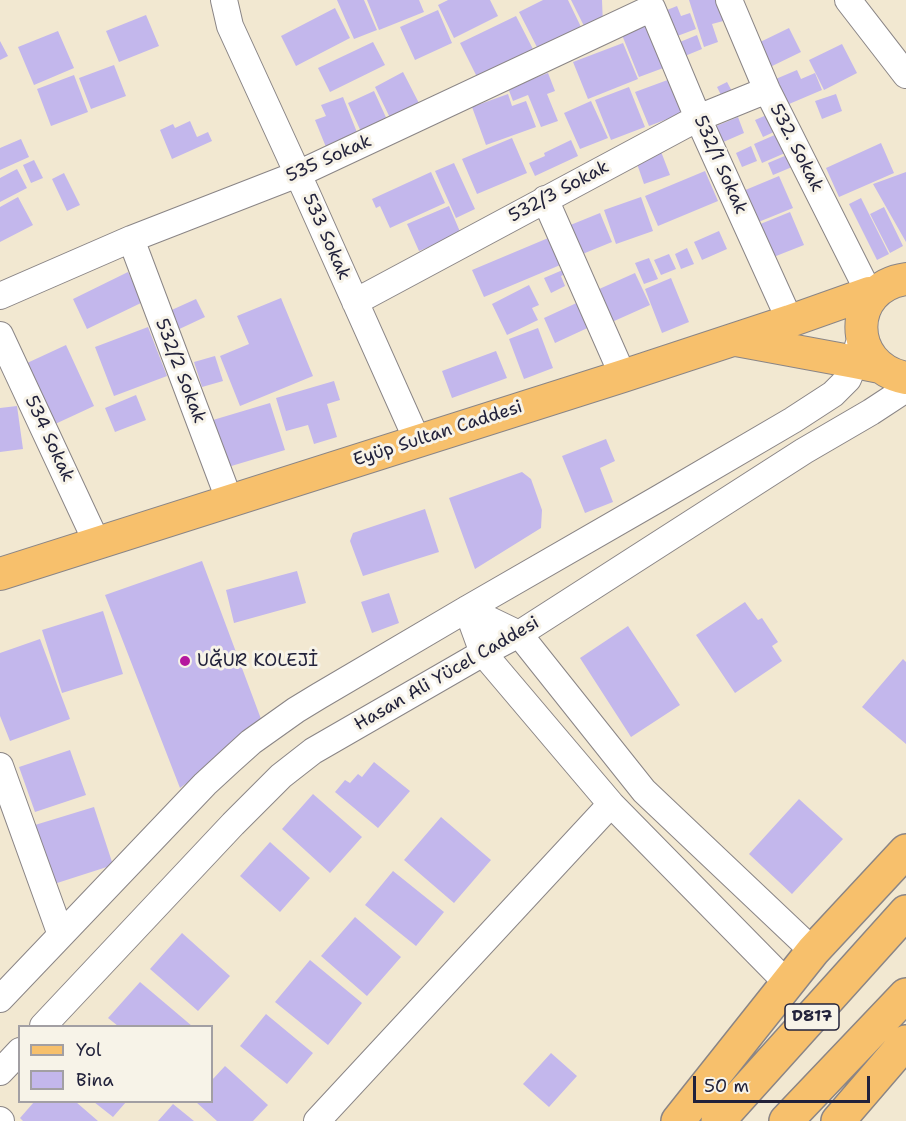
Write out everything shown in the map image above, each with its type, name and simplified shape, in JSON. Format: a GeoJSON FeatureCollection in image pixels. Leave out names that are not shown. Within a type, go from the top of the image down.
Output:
{"type":"FeatureCollection","features":[{"type":"Feature","properties":{"kind":"highway"},"geometry":{"type":"LineString","coordinates":[[678,1121],[813,951],[906,851]]}},
{"type":"Feature","properties":{"kind":"highway","name":"D817"},"geometry":{"type":"LineString","coordinates":[[718,1121],[906,912]]}},
{"type":"Feature","properties":{"kind":"highway","name":"D817"},"geometry":{"type":"LineString","coordinates":[[786,1121],[906,995]]}},
{"type":"Feature","properties":{"kind":"highway"},"geometry":{"type":"LineString","coordinates":[[838,1121],[906,1042]]}},
{"type":"Feature","properties":{"kind":"main road","name":"Eyüp Sultan Caddesi"},"geometry":{"type":"LineString","coordinates":[[0,574],[623,376],[872,294],[888,284],[906,279]]}},
{"type":"Feature","properties":{"kind":"main road"},"geometry":{"type":"LineString","coordinates":[[872,294],[861,323],[862,340],[869,355],[880,369]]}},
{"type":"Feature","properties":{"kind":"main road"},"geometry":{"type":"LineString","coordinates":[[732,340],[880,369]]}},
{"type":"Feature","properties":{"kind":"street","name":"533 Sokak"},"geometry":{"type":"LineString","coordinates":[[224,0],[230,26],[417,441]]}},
{"type":"Feature","properties":{"kind":"street","name":"532. Sokak"},"geometry":{"type":"LineString","coordinates":[[729,0],[767,90],[872,294]]}},
{"type":"Feature","properties":{"kind":"street"},"geometry":{"type":"LineString","coordinates":[[848,0],[906,75]]}},
{"type":"Feature","properties":{"kind":"street","name":"535 Sokak"},"geometry":{"type":"LineString","coordinates":[[0,296],[131,239],[298,174],[652,8]]}},
{"type":"Feature","properties":{"kind":"street","name":"532/1 Sokak"},"geometry":{"type":"LineString","coordinates":[[652,8],[698,118],[790,321]]}},
{"type":"Feature","properties":{"kind":"street","name":"532/3 Sokak"},"geometry":{"type":"LineString","coordinates":[[355,302],[698,118],[767,90]]}},
{"type":"Feature","properties":{"kind":"street"},"geometry":{"type":"LineString","coordinates":[[545,199],[623,376]]}},
{"type":"Feature","properties":{"kind":"street","name":"532/2 Sokak"},"geometry":{"type":"LineString","coordinates":[[131,239],[230,502]]}},
{"type":"Feature","properties":{"kind":"street","name":"534 Sokak"},"geometry":{"type":"LineString","coordinates":[[0,335],[98,543]]}},
{"type":"Feature","properties":{"kind":"street"},"geometry":{"type":"LineString","coordinates":[[0,999],[205,784],[251,742],[318,696],[793,420],[834,394],[848,379],[880,369]]}},
{"type":"Feature","properties":{"kind":"street","name":"Hasan Ali Yücel Caddesi"},"geometry":{"type":"LineString","coordinates":[[44,1025],[233,824],[281,776],[313,751],[483,652],[519,634],[804,451],[906,389]]}},
{"type":"Feature","properties":{"kind":"street"},"geometry":{"type":"LineString","coordinates":[[467,609],[519,634],[645,791],[813,951]]}},
{"type":"Feature","properties":{"kind":"street"},"geometry":{"type":"LineString","coordinates":[[467,609],[483,652],[611,804],[787,983]]}},
{"type":"Feature","properties":{"kind":"street"},"geometry":{"type":"LineString","coordinates":[[0,766],[61,935]]}},
{"type":"Feature","properties":{"kind":"street"},"geometry":{"type":"LineString","coordinates":[[317,1121],[611,804]]}},
{"type":"Feature","properties":{"kind":"street"},"geometry":{"type":"LineString","coordinates":[[0,1072],[18,1053]]}},
{"type":"Feature","properties":{"kind":"building"},"geometry":{"type":"Polygon","coordinates":[[[337,0],[364,0],[377,30],[354,39],[337,0]]]}},
{"type":"Feature","properties":{"kind":"building"},"geometry":{"type":"Polygon","coordinates":[[[367,0],[419,0],[424,12],[379,30],[367,0]]]}},
{"type":"Feature","properties":{"kind":"building"},"geometry":{"type":"Polygon","coordinates":[[[448,0],[490,0],[498,16],[454,38],[438,5],[448,0]]]}},
{"type":"Feature","properties":{"kind":"building"},"geometry":{"type":"Polygon","coordinates":[[[543,0],[568,0],[582,29],[539,51],[519,12],[543,0]]]}},
{"type":"Feature","properties":{"kind":"building"},"geometry":{"type":"Polygon","coordinates":[[[571,0],[602,0],[603,26],[584,26],[571,0]]]}},
{"type":"Feature","properties":{"kind":"building"},"geometry":{"type":"Polygon","coordinates":[[[689,0],[720,0],[727,20],[712,24],[718,42],[704,47],[689,0]]]}},
{"type":"Feature","properties":{"kind":"building"},"geometry":{"type":"Polygon","coordinates":[[[677,6],[681,16],[690,13],[696,29],[672,38],[662,12],[677,6]]]}},
{"type":"Feature","properties":{"kind":"building"},"geometry":{"type":"Polygon","coordinates":[[[335,8],[350,38],[296,66],[281,36],[335,8]]]}},
{"type":"Feature","properties":{"kind":"building"},"geometry":{"type":"Polygon","coordinates":[[[438,10],[452,43],[415,60],[400,27],[438,10]]]}},
{"type":"Feature","properties":{"kind":"building"},"geometry":{"type":"Polygon","coordinates":[[[146,15],[159,46],[119,62],[106,31],[146,15]]]}},
{"type":"Feature","properties":{"kind":"building"},"geometry":{"type":"Polygon","coordinates":[[[516,16],[535,53],[479,81],[460,43],[516,16]]]}},
{"type":"Feature","properties":{"kind":"building"},"geometry":{"type":"Polygon","coordinates":[[[649,24],[666,67],[639,77],[622,35],[649,24]]]}},
{"type":"Feature","properties":{"kind":"building"},"geometry":{"type":"Polygon","coordinates":[[[789,28],[801,52],[766,69],[754,45],[789,28]]]}},
{"type":"Feature","properties":{"kind":"building"},"geometry":{"type":"Polygon","coordinates":[[[58,31],[74,68],[34,85],[18,47],[58,31]]]}},
{"type":"Feature","properties":{"kind":"building"},"geometry":{"type":"Polygon","coordinates":[[[697,35],[702,49],[680,58],[675,44],[697,35]]]}},
{"type":"Feature","properties":{"kind":"building"},"geometry":{"type":"Polygon","coordinates":[[[0,41],[8,56],[0,60],[0,41]]]}},
{"type":"Feature","properties":{"kind":"building"},"geometry":{"type":"Polygon","coordinates":[[[373,42],[385,65],[330,92],[318,68],[373,42]]]}},
{"type":"Feature","properties":{"kind":"building"},"geometry":{"type":"Polygon","coordinates":[[[623,43],[638,79],[588,99],[573,62],[623,43]]]}},
{"type":"Feature","properties":{"kind":"building"},"geometry":{"type":"Polygon","coordinates":[[[842,44],[857,73],[824,90],[809,60],[842,44]]]}},
{"type":"Feature","properties":{"kind":"building"},"geometry":{"type":"Polygon","coordinates":[[[114,65],[126,96],[91,109],[79,78],[114,65]]]}},
{"type":"Feature","properties":{"kind":"building"},"geometry":{"type":"Polygon","coordinates":[[[797,70],[801,79],[815,73],[822,90],[782,107],[771,81],[797,70]]]}},
{"type":"Feature","properties":{"kind":"building"},"geometry":{"type":"Polygon","coordinates":[[[403,72],[422,109],[393,124],[375,87],[403,72]]]}},
{"type":"Feature","properties":{"kind":"building"},"geometry":{"type":"Polygon","coordinates":[[[548,73],[555,91],[547,94],[558,121],[541,127],[528,95],[513,101],[508,88],[548,73]]]}},
{"type":"Feature","properties":{"kind":"building"},"geometry":{"type":"Polygon","coordinates":[[[74,75],[88,112],[51,126],[37,89],[74,75]]]}},
{"type":"Feature","properties":{"kind":"building"},"geometry":{"type":"Polygon","coordinates":[[[673,78],[686,112],[649,126],[635,92],[673,78]]]}},
{"type":"Feature","properties":{"kind":"building"},"geometry":{"type":"Polygon","coordinates":[[[727,82],[735,97],[725,103],[717,87],[727,82]]]}},
{"type":"Feature","properties":{"kind":"building"},"geometry":{"type":"Polygon","coordinates":[[[629,87],[645,127],[611,140],[595,100],[629,87]]]}},
{"type":"Feature","properties":{"kind":"building"},"geometry":{"type":"Polygon","coordinates":[[[374,91],[389,124],[363,136],[348,103],[374,91]]]}},
{"type":"Feature","properties":{"kind":"building"},"geometry":{"type":"Polygon","coordinates":[[[508,94],[512,106],[526,101],[536,127],[486,145],[472,107],[508,94]]]}},
{"type":"Feature","properties":{"kind":"building"},"geometry":{"type":"Polygon","coordinates":[[[836,94],[842,111],[822,119],[815,101],[836,94]]]}},
{"type":"Feature","properties":{"kind":"building"},"geometry":{"type":"Polygon","coordinates":[[[343,97],[360,140],[328,152],[315,120],[326,116],[321,105],[343,97]]]}},
{"type":"Feature","properties":{"kind":"building"},"geometry":{"type":"Polygon","coordinates":[[[591,101],[608,138],[580,149],[564,113],[591,101]]]}},
{"type":"Feature","properties":{"kind":"building"},"geometry":{"type":"Polygon","coordinates":[[[769,114],[776,131],[763,137],[755,120],[769,114]]]}},
{"type":"Feature","properties":{"kind":"building"},"geometry":{"type":"Polygon","coordinates":[[[738,117],[744,133],[721,143],[714,127],[738,117]]]}},
{"type":"Feature","properties":{"kind":"building"},"geometry":{"type":"Polygon","coordinates":[[[190,121],[197,137],[208,132],[212,141],[172,159],[160,130],[173,124],[175,128],[190,121]]]}},
{"type":"Feature","properties":{"kind":"building"},"geometry":{"type":"Polygon","coordinates":[[[777,134],[785,153],[762,163],[754,144],[777,134]]]}},
{"type":"Feature","properties":{"kind":"building"},"geometry":{"type":"Polygon","coordinates":[[[512,138],[527,173],[477,194],[462,159],[512,138]]]}},
{"type":"Feature","properties":{"kind":"building"},"geometry":{"type":"Polygon","coordinates":[[[21,139],[29,157],[0,170],[0,148],[21,139]]]}},
{"type":"Feature","properties":{"kind":"building"},"geometry":{"type":"Polygon","coordinates":[[[571,140],[578,156],[535,176],[529,163],[571,140]]]}},
{"type":"Feature","properties":{"kind":"building"},"geometry":{"type":"Polygon","coordinates":[[[881,143],[894,173],[839,197],[826,168],[881,143]]]}},
{"type":"Feature","properties":{"kind":"building"},"geometry":{"type":"Polygon","coordinates":[[[751,146],[757,161],[742,167],[736,153],[751,146]]]}},
{"type":"Feature","properties":{"kind":"building"},"geometry":{"type":"Polygon","coordinates":[[[660,149],[670,175],[644,184],[635,158],[660,149]]]}},
{"type":"Feature","properties":{"kind":"building"},"geometry":{"type":"Polygon","coordinates":[[[787,155],[792,167],[773,175],[768,163],[787,155]]]}},
{"type":"Feature","properties":{"kind":"building"},"geometry":{"type":"Polygon","coordinates":[[[34,160],[43,178],[31,183],[23,165],[34,160]]]}},
{"type":"Feature","properties":{"kind":"building"},"geometry":{"type":"Polygon","coordinates":[[[454,163],[475,209],[456,218],[435,171],[454,163]]]}},
{"type":"Feature","properties":{"kind":"building"},"geometry":{"type":"Polygon","coordinates":[[[17,169],[27,188],[0,202],[0,178],[17,169]]]}},
{"type":"Feature","properties":{"kind":"building"},"geometry":{"type":"Polygon","coordinates":[[[705,171],[718,201],[658,226],[645,196],[705,171]]]}},
{"type":"Feature","properties":{"kind":"building"},"geometry":{"type":"Polygon","coordinates":[[[431,172],[445,203],[390,228],[380,206],[376,208],[372,199],[431,172]]]}},
{"type":"Feature","properties":{"kind":"building"},"geometry":{"type":"Polygon","coordinates":[[[906,172],[906,242],[873,184],[906,172]]]}},
{"type":"Feature","properties":{"kind":"building"},"geometry":{"type":"Polygon","coordinates":[[[64,173],[80,205],[67,211],[52,179],[64,173]]]}},
{"type":"Feature","properties":{"kind":"building"},"geometry":{"type":"Polygon","coordinates":[[[779,176],[793,208],[756,223],[743,191],[779,176]]]}},
{"type":"Feature","properties":{"kind":"building"},"geometry":{"type":"Polygon","coordinates":[[[18,197],[33,225],[0,242],[0,207],[18,197]]]}},
{"type":"Feature","properties":{"kind":"building"},"geometry":{"type":"Polygon","coordinates":[[[641,197],[653,231],[616,244],[604,210],[641,197]]]}},
{"type":"Feature","properties":{"kind":"building"},"geometry":{"type":"Polygon","coordinates":[[[861,198],[889,254],[877,260],[849,204],[861,198]]]}},
{"type":"Feature","properties":{"kind":"building"},"geometry":{"type":"Polygon","coordinates":[[[449,206],[461,234],[419,251],[407,224],[449,206]]]}},
{"type":"Feature","properties":{"kind":"building"},"geometry":{"type":"Polygon","coordinates":[[[884,207],[903,246],[890,253],[870,214],[884,207]]]}},
{"type":"Feature","properties":{"kind":"building"},"geometry":{"type":"Polygon","coordinates":[[[790,212],[804,245],[771,258],[758,225],[790,212]]]}},
{"type":"Feature","properties":{"kind":"building"},"geometry":{"type":"Polygon","coordinates":[[[600,213],[612,242],[580,255],[568,226],[600,213]]]}},
{"type":"Feature","properties":{"kind":"building"},"geometry":{"type":"Polygon","coordinates":[[[719,231],[727,249],[702,260],[694,242],[719,231]]]}},
{"type":"Feature","properties":{"kind":"building"},"geometry":{"type":"Polygon","coordinates":[[[553,236],[565,263],[484,297],[472,270],[553,236]]]}},
{"type":"Feature","properties":{"kind":"building"},"geometry":{"type":"Polygon","coordinates":[[[687,248],[694,264],[681,269],[675,254],[687,248]]]}},
{"type":"Feature","properties":{"kind":"building"},"geometry":{"type":"Polygon","coordinates":[[[669,254],[676,269],[661,275],[654,260],[669,254]]]}},
{"type":"Feature","properties":{"kind":"building"},"geometry":{"type":"Polygon","coordinates":[[[649,258],[658,279],[644,284],[635,263],[649,258]]]}},
{"type":"Feature","properties":{"kind":"building"},"geometry":{"type":"Polygon","coordinates":[[[565,269],[567,273],[561,276],[565,286],[551,293],[544,278],[565,269]]]}},
{"type":"Feature","properties":{"kind":"building"},"geometry":{"type":"Polygon","coordinates":[[[128,272],[143,302],[87,329],[73,299],[128,272]]]}},
{"type":"Feature","properties":{"kind":"building"},"geometry":{"type":"Polygon","coordinates":[[[635,273],[650,305],[612,322],[597,290],[635,273]]]}},
{"type":"Feature","properties":{"kind":"building"},"geometry":{"type":"Polygon","coordinates":[[[671,278],[689,322],[662,333],[645,289],[671,278]]]}},
{"type":"Feature","properties":{"kind":"building"},"geometry":{"type":"Polygon","coordinates":[[[529,285],[539,305],[532,308],[538,320],[507,335],[492,304],[529,285]]]}},
{"type":"Feature","properties":{"kind":"building"},"geometry":{"type":"Polygon","coordinates":[[[281,298],[313,376],[240,406],[220,356],[249,344],[237,316],[281,298]]]}},
{"type":"Feature","properties":{"kind":"building"},"geometry":{"type":"Polygon","coordinates":[[[196,299],[205,317],[173,332],[165,313],[196,299]]]}},
{"type":"Feature","properties":{"kind":"building"},"geometry":{"type":"Polygon","coordinates":[[[583,300],[594,325],[555,343],[544,318],[583,300]]]}},
{"type":"Feature","properties":{"kind":"building"},"geometry":{"type":"Polygon","coordinates":[[[148,327],[167,376],[114,396],[95,347],[148,327]]]}},
{"type":"Feature","properties":{"kind":"building"},"geometry":{"type":"Polygon","coordinates":[[[538,328],[553,368],[524,379],[509,339],[538,328]]]}},
{"type":"Feature","properties":{"kind":"building"},"geometry":{"type":"Polygon","coordinates":[[[66,345],[94,406],[53,425],[25,364],[66,345]]]}},
{"type":"Feature","properties":{"kind":"building"},"geometry":{"type":"Polygon","coordinates":[[[496,351],[507,378],[452,398],[442,371],[496,351]]]}},
{"type":"Feature","properties":{"kind":"building"},"geometry":{"type":"Polygon","coordinates":[[[215,356],[223,381],[202,387],[194,362],[215,356]]]}},
{"type":"Feature","properties":{"kind":"building"},"geometry":{"type":"Polygon","coordinates":[[[334,381],[340,400],[327,404],[337,437],[314,444],[308,425],[286,431],[276,398],[334,381]]]}},
{"type":"Feature","properties":{"kind":"building"},"geometry":{"type":"Polygon","coordinates":[[[136,395],[146,420],[115,432],[105,408],[136,395]]]}},
{"type":"Feature","properties":{"kind":"building"},"geometry":{"type":"Polygon","coordinates":[[[270,403],[285,450],[228,467],[213,420],[270,403]]]}},
{"type":"Feature","properties":{"kind":"building"},"geometry":{"type":"Polygon","coordinates":[[[17,406],[23,449],[0,452],[0,408],[17,406]]]}},
{"type":"Feature","properties":{"kind":"building"},"geometry":{"type":"Polygon","coordinates":[[[606,439],[615,461],[600,468],[613,502],[585,513],[562,456],[606,439]]]}},
{"type":"Feature","properties":{"kind":"building"},"geometry":{"type":"Polygon","coordinates":[[[522,472],[531,479],[542,510],[541,528],[475,569],[449,498],[522,472]]]}},
{"type":"Feature","properties":{"kind":"building"},"geometry":{"type":"Polygon","coordinates":[[[425,509],[439,552],[363,576],[350,541],[353,533],[425,509]]]}},
{"type":"Feature","properties":{"kind":"building","name":"UĞUR KOLEJİ"},"geometry":{"type":"Polygon","coordinates":[[[202,561],[264,727],[180,788],[105,595],[202,561]]]}},
{"type":"Feature","properties":{"kind":"building"},"geometry":{"type":"Polygon","coordinates":[[[297,571],[306,603],[234,623],[226,590],[297,571]]]}},
{"type":"Feature","properties":{"kind":"building"},"geometry":{"type":"Polygon","coordinates":[[[389,593],[399,623],[372,633],[361,602],[389,593]]]}},
{"type":"Feature","properties":{"kind":"building"},"geometry":{"type":"Polygon","coordinates":[[[745,602],[758,620],[762,618],[778,642],[772,646],[782,661],[735,693],[696,635],[745,602]]]}},
{"type":"Feature","properties":{"kind":"building"},"geometry":{"type":"Polygon","coordinates":[[[103,611],[123,674],[62,693],[42,630],[103,611]]]}},
{"type":"Feature","properties":{"kind":"building"},"geometry":{"type":"Polygon","coordinates":[[[628,626],[680,705],[631,737],[580,658],[628,626]]]}},
{"type":"Feature","properties":{"kind":"building"},"geometry":{"type":"Polygon","coordinates":[[[40,639],[70,719],[10,741],[0,716],[0,653],[40,639]]]}},
{"type":"Feature","properties":{"kind":"building"},"geometry":{"type":"Polygon","coordinates":[[[903,659],[906,662],[906,744],[862,707],[903,659]]]}},
{"type":"Feature","properties":{"kind":"building"},"geometry":{"type":"Polygon","coordinates":[[[70,750],[86,795],[35,812],[19,767],[70,750]]]}},
{"type":"Feature","properties":{"kind":"building"},"geometry":{"type":"Polygon","coordinates":[[[374,762],[410,791],[378,828],[335,792],[345,780],[350,783],[358,774],[362,777],[374,762]]]}},
{"type":"Feature","properties":{"kind":"building"},"geometry":{"type":"Polygon","coordinates":[[[313,794],[362,837],[330,873],[282,829],[313,794]]]}},
{"type":"Feature","properties":{"kind":"building"},"geometry":{"type":"Polygon","coordinates":[[[799,799],[843,839],[792,894],[749,854],[799,799]]]}},
{"type":"Feature","properties":{"kind":"building"},"geometry":{"type":"Polygon","coordinates":[[[94,807],[113,865],[54,884],[35,825],[94,807]]]}},
{"type":"Feature","properties":{"kind":"building"},"geometry":{"type":"Polygon","coordinates":[[[441,817],[491,860],[454,903],[404,860],[441,817]]]}},
{"type":"Feature","properties":{"kind":"building"},"geometry":{"type":"Polygon","coordinates":[[[270,842],[310,878],[280,912],[240,876],[270,842]]]}},
{"type":"Feature","properties":{"kind":"building"},"geometry":{"type":"Polygon","coordinates":[[[393,871],[444,912],[416,946],[365,905],[393,871]]]}},
{"type":"Feature","properties":{"kind":"building"},"geometry":{"type":"Polygon","coordinates":[[[355,917],[401,957],[367,996],[321,956],[355,917]]]}},
{"type":"Feature","properties":{"kind":"building"},"geometry":{"type":"Polygon","coordinates":[[[182,933],[230,976],[198,1011],[150,969],[182,933]]]}},
{"type":"Feature","properties":{"kind":"building"},"geometry":{"type":"Polygon","coordinates":[[[310,960],[362,1003],[328,1045],[275,1002],[310,960]]]}},
{"type":"Feature","properties":{"kind":"building"},"geometry":{"type":"Polygon","coordinates":[[[140,982],[191,1025],[117,1025],[108,1018],[140,982]]]}},
{"type":"Feature","properties":{"kind":"building"},"geometry":{"type":"Polygon","coordinates":[[[266,1014],[313,1053],[287,1084],[240,1046],[266,1014]]]}},
{"type":"Feature","properties":{"kind":"building"},"geometry":{"type":"Polygon","coordinates":[[[551,1053],[577,1076],[549,1107],[523,1084],[551,1053]]]}},
{"type":"Feature","properties":{"kind":"building"},"geometry":{"type":"Polygon","coordinates":[[[225,1066],[268,1105],[253,1121],[217,1121],[197,1103],[213,1103],[213,1079],[225,1066]]]}},
{"type":"Feature","properties":{"kind":"building"},"geometry":{"type":"Polygon","coordinates":[[[33,1103],[77,1103],[98,1121],[23,1121],[20,1118],[33,1103]]]}},
{"type":"Feature","properties":{"kind":"building"},"geometry":{"type":"Polygon","coordinates":[[[95,1103],[125,1103],[113,1117],[95,1103]]]}},
{"type":"Feature","properties":{"kind":"building"},"geometry":{"type":"Polygon","coordinates":[[[173,1104],[194,1121],[158,1121],[173,1104]]]}},
{"type":"Feature","properties":{"kind":"place","name":"UĞUR KOLEJİ"},"geometry":{"type":"Point","coordinates":[185,661]}}]}
